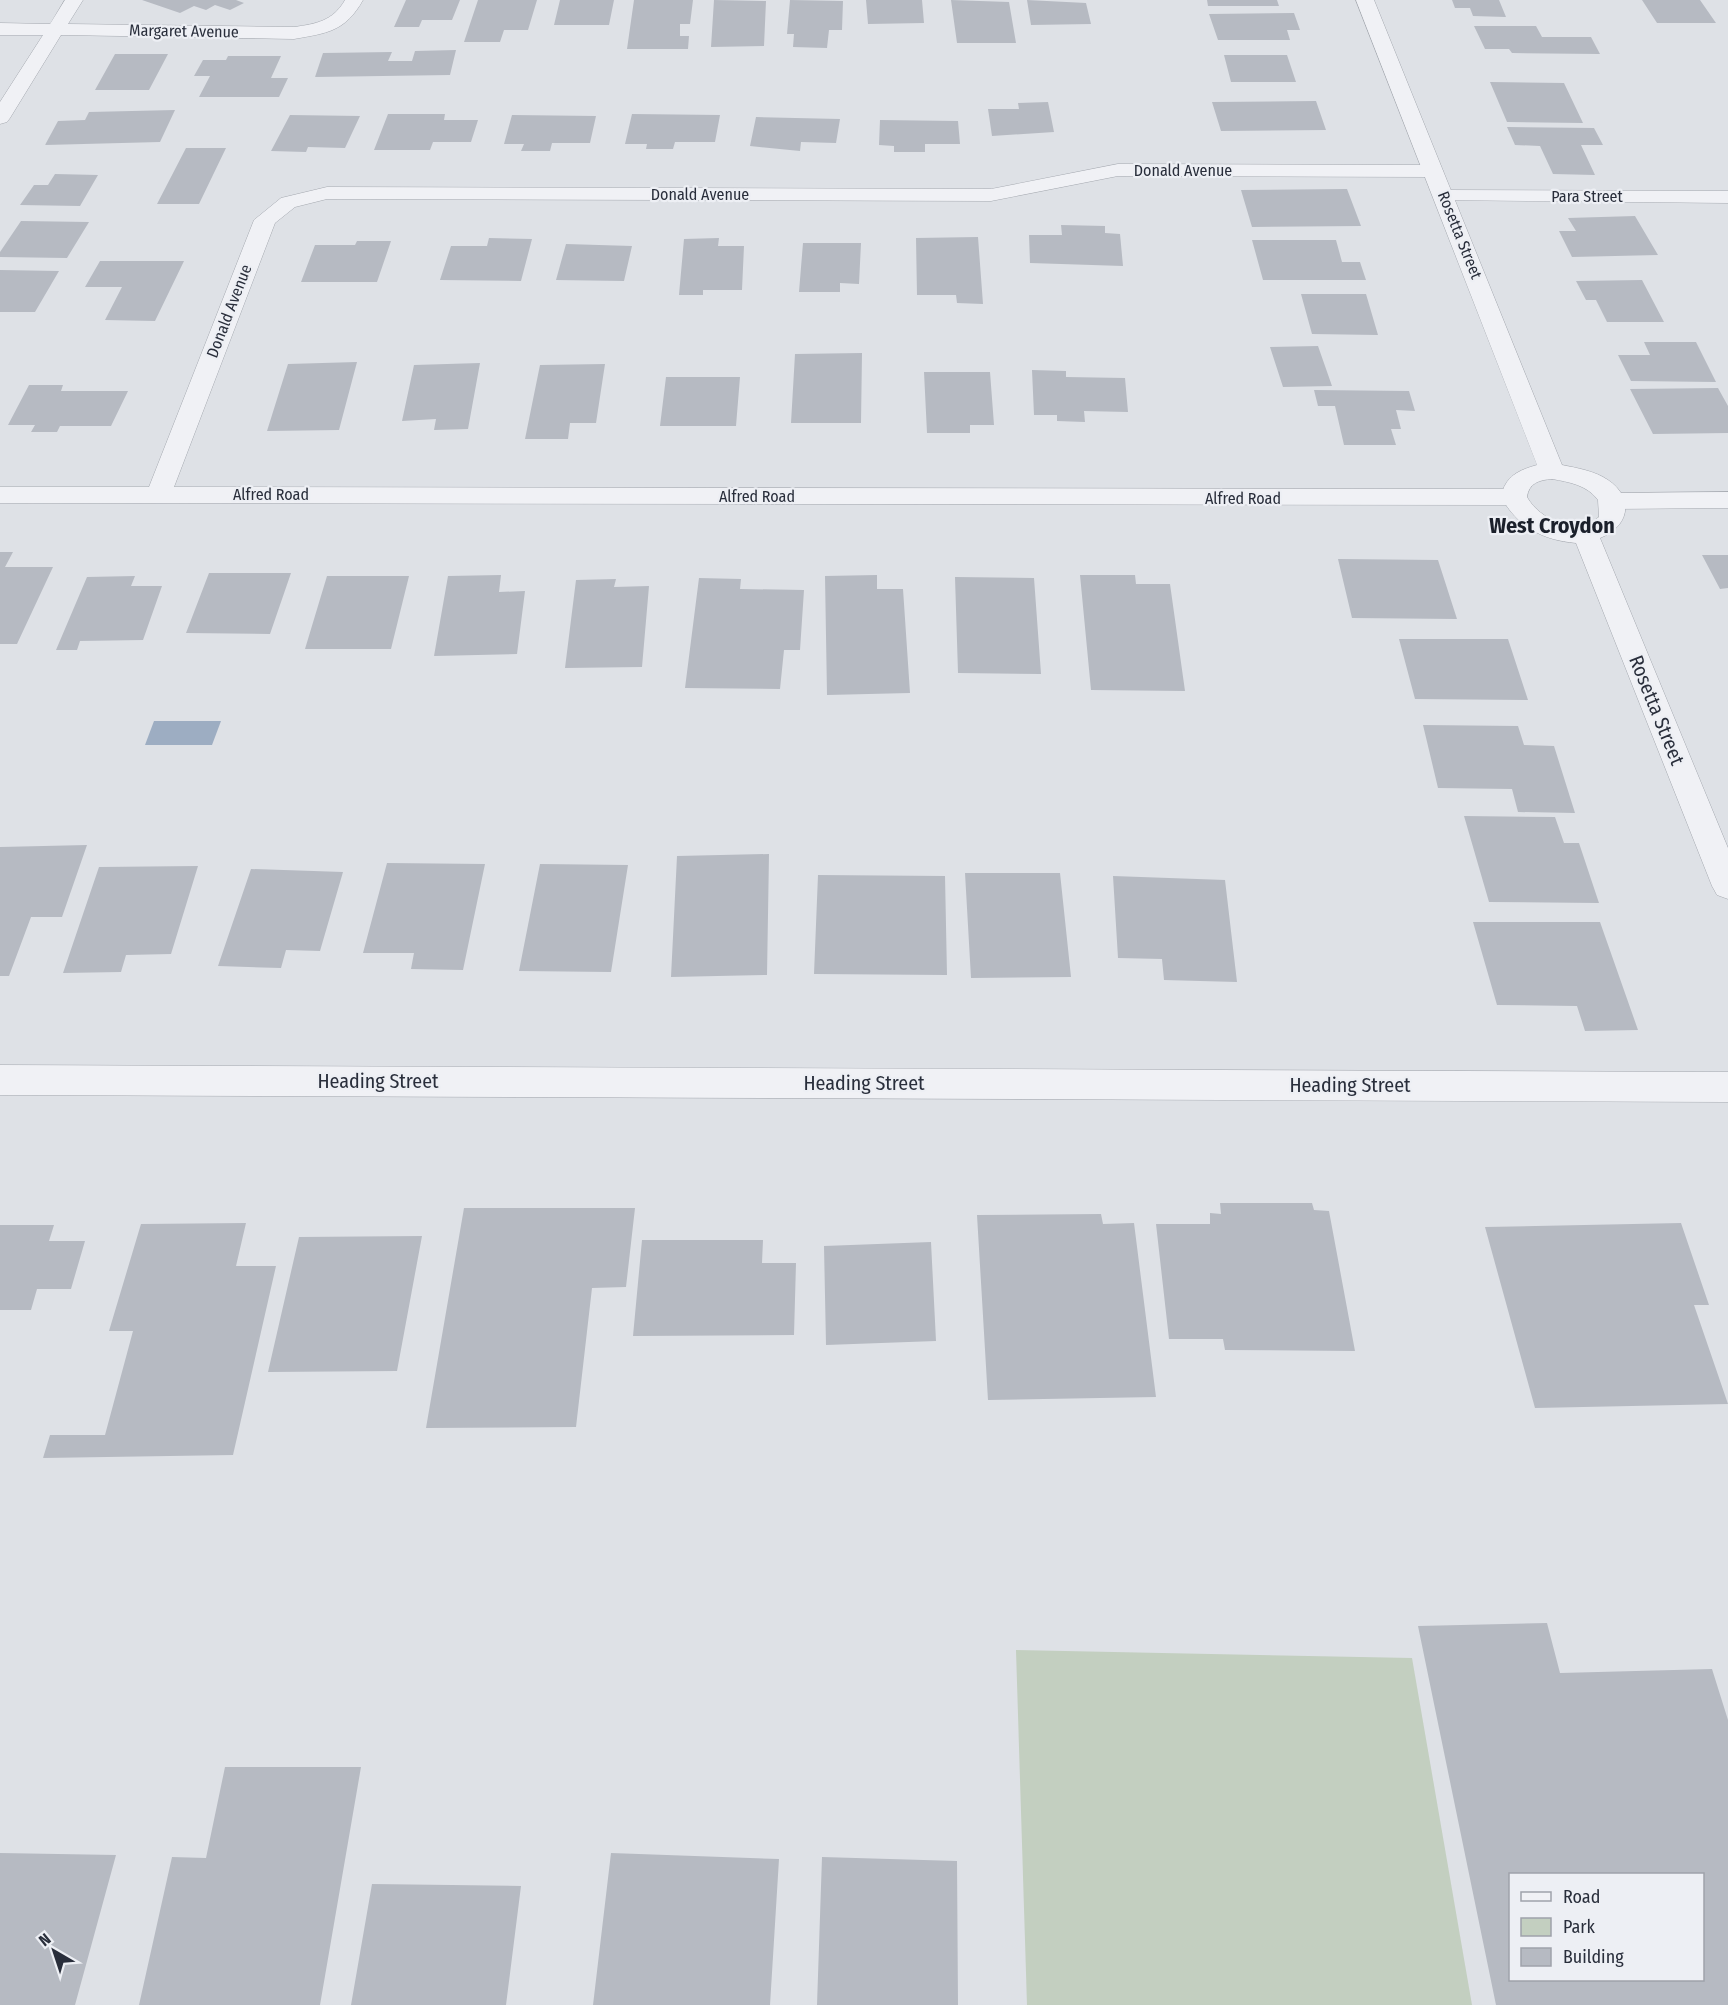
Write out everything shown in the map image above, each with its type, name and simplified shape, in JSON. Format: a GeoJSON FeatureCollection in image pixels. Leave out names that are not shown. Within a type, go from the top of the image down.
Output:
{"type":"FeatureCollection","features":[{"type":"Feature","properties":{"kind":"street"},"geometry":{"type":"LineString","coordinates":[[0,118],[74,0]]}},
{"type":"Feature","properties":{"kind":"street","name":"Margaret Avenue"},"geometry":{"type":"LineString","coordinates":[[0,29],[294,33],[332,27],[347,14],[354,0]]}},
{"type":"Feature","properties":{"kind":"street","name":"Rosetta Street"},"geometry":{"type":"LineString","coordinates":[[1365,0],[1445,196],[1552,471]]}},
{"type":"Feature","properties":{"kind":"street","name":"Donald Avenue"},"geometry":{"type":"LineString","coordinates":[[159,494],[265,220],[288,202],[327,193],[991,195],[1118,170],[1433,171]]}},
{"type":"Feature","properties":{"kind":"street","name":"Para Street"},"geometry":{"type":"LineString","coordinates":[[1445,196],[1728,197]]}},
{"type":"Feature","properties":{"kind":"street"},"geometry":{"type":"LineString","coordinates":[[1552,471],[1577,474],[1592,481],[1612,501],[1614,512],[1610,521],[1601,529],[1585,534],[1560,532],[1527,518],[1514,497],[1519,481],[1529,474],[1552,471]]}},
{"type":"Feature","properties":{"kind":"street","name":"Alfred Road"},"geometry":{"type":"LineString","coordinates":[[0,495],[1514,497]]}},
{"type":"Feature","properties":{"kind":"street"},"geometry":{"type":"LineString","coordinates":[[1612,501],[1728,500]]}},
{"type":"Feature","properties":{"kind":"street","name":"Rosetta Street"},"geometry":{"type":"LineString","coordinates":[[1585,534],[1728,886]]}},
{"type":"Feature","properties":{"kind":"street","name":"Heading Street"},"geometry":{"type":"LineString","coordinates":[[0,1080],[1728,1087]]}},
{"type":"Feature","properties":{"kind":"green space"},"geometry":{"type":"Polygon","coordinates":[[[1016,1650],[1412,1658],[1472,2005],[1027,2005],[1016,1650]]]}},
{"type":"Feature","properties":{"kind":"water"},"geometry":{"type":"Polygon","coordinates":[[[154,721],[221,721],[212,745],[145,745],[154,721]]]}},
{"type":"Feature","properties":{"kind":"building"},"geometry":{"type":"Polygon","coordinates":[[[142,0],[236,0],[244,3],[230,10],[215,5],[206,10],[194,6],[180,13],[142,0]]]}},
{"type":"Feature","properties":{"kind":"building"},"geometry":{"type":"Polygon","coordinates":[[[406,0],[460,0],[452,20],[422,20],[419,27],[394,27],[406,0]]]}},
{"type":"Feature","properties":{"kind":"building"},"geometry":{"type":"Polygon","coordinates":[[[478,0],[537,0],[528,30],[504,30],[500,42],[464,42],[478,0]]]}},
{"type":"Feature","properties":{"kind":"building"},"geometry":{"type":"Polygon","coordinates":[[[560,0],[614,0],[609,25],[554,25],[560,0]]]}},
{"type":"Feature","properties":{"kind":"building"},"geometry":{"type":"Polygon","coordinates":[[[634,0],[693,0],[690,24],[680,24],[680,36],[689,36],[688,49],[627,49],[634,0]]]}},
{"type":"Feature","properties":{"kind":"building"},"geometry":{"type":"Polygon","coordinates":[[[714,0],[766,1],[764,46],[711,47],[714,0]]]}},
{"type":"Feature","properties":{"kind":"building"},"geometry":{"type":"Polygon","coordinates":[[[790,0],[843,1],[842,30],[829,30],[827,48],[793,47],[794,34],[787,34],[790,0]]]}},
{"type":"Feature","properties":{"kind":"building"},"geometry":{"type":"Polygon","coordinates":[[[866,0],[922,0],[924,23],[868,24],[866,0]]]}},
{"type":"Feature","properties":{"kind":"building"},"geometry":{"type":"Polygon","coordinates":[[[951,0],[1009,2],[1016,43],[957,43],[951,0]]]}},
{"type":"Feature","properties":{"kind":"building"},"geometry":{"type":"Polygon","coordinates":[[[1027,0],[1086,3],[1091,24],[1031,25],[1027,0]]]}},
{"type":"Feature","properties":{"kind":"building"},"geometry":{"type":"Polygon","coordinates":[[[1207,0],[1277,0],[1279,6],[1208,6],[1207,0]]]}},
{"type":"Feature","properties":{"kind":"building"},"geometry":{"type":"Polygon","coordinates":[[[1452,0],[1499,0],[1506,17],[1473,16],[1470,8],[1455,8],[1452,0]]]}},
{"type":"Feature","properties":{"kind":"building"},"geometry":{"type":"Polygon","coordinates":[[[1642,0],[1700,0],[1716,23],[1657,23],[1642,0]]]}},
{"type":"Feature","properties":{"kind":"building"},"geometry":{"type":"Polygon","coordinates":[[[1294,13],[1300,30],[1287,30],[1290,40],[1218,40],[1209,14],[1294,13]]]}},
{"type":"Feature","properties":{"kind":"building"},"geometry":{"type":"Polygon","coordinates":[[[1474,26],[1536,26],[1542,37],[1591,37],[1600,54],[1512,53],[1509,49],[1485,49],[1474,26]]]}},
{"type":"Feature","properties":{"kind":"building"},"geometry":{"type":"Polygon","coordinates":[[[456,50],[450,75],[315,77],[323,53],[392,52],[388,61],[412,61],[415,51],[456,50]]]}},
{"type":"Feature","properties":{"kind":"building"},"geometry":{"type":"Polygon","coordinates":[[[115,54],[168,54],[149,90],[95,90],[115,54]]]}},
{"type":"Feature","properties":{"kind":"building"},"geometry":{"type":"Polygon","coordinates":[[[1224,55],[1287,55],[1296,82],[1231,82],[1224,55]]]}},
{"type":"Feature","properties":{"kind":"building"},"geometry":{"type":"Polygon","coordinates":[[[228,56],[281,56],[271,78],[288,78],[279,97],[199,97],[210,76],[194,76],[203,60],[226,60],[228,56]]]}},
{"type":"Feature","properties":{"kind":"building"},"geometry":{"type":"Polygon","coordinates":[[[1490,82],[1564,83],[1583,123],[1507,122],[1490,82]]]}},
{"type":"Feature","properties":{"kind":"building"},"geometry":{"type":"Polygon","coordinates":[[[1316,101],[1326,130],[1221,131],[1212,102],[1316,101]]]}},
{"type":"Feature","properties":{"kind":"building"},"geometry":{"type":"Polygon","coordinates":[[[1048,102],[1054,132],[992,136],[988,109],[1019,109],[1018,103],[1048,102]]]}},
{"type":"Feature","properties":{"kind":"building"},"geometry":{"type":"Polygon","coordinates":[[[175,110],[160,142],[45,145],[58,121],[85,120],[89,112],[175,110]]]}},
{"type":"Feature","properties":{"kind":"building"},"geometry":{"type":"Polygon","coordinates":[[[388,114],[445,114],[444,120],[478,120],[471,142],[433,142],[430,150],[374,150],[388,114]]]}},
{"type":"Feature","properties":{"kind":"building"},"geometry":{"type":"Polygon","coordinates":[[[632,114],[720,115],[715,142],[675,142],[673,149],[646,149],[647,144],[625,144],[632,114]]]}},
{"type":"Feature","properties":{"kind":"building"},"geometry":{"type":"Polygon","coordinates":[[[290,115],[360,116],[345,148],[308,147],[306,152],[271,151],[290,115]]]}},
{"type":"Feature","properties":{"kind":"building"},"geometry":{"type":"Polygon","coordinates":[[[512,115],[596,116],[590,143],[552,143],[550,151],[521,151],[524,144],[504,144],[512,115]]]}},
{"type":"Feature","properties":{"kind":"building"},"geometry":{"type":"Polygon","coordinates":[[[756,117],[840,119],[836,143],[801,142],[800,151],[750,146],[756,117]]]}},
{"type":"Feature","properties":{"kind":"building"},"geometry":{"type":"Polygon","coordinates":[[[880,120],[958,121],[960,144],[925,144],[925,152],[894,152],[894,146],[879,145],[880,120]]]}},
{"type":"Feature","properties":{"kind":"building"},"geometry":{"type":"Polygon","coordinates":[[[1507,127],[1594,128],[1603,145],[1581,145],[1595,175],[1553,174],[1540,146],[1515,145],[1507,127]]]}},
{"type":"Feature","properties":{"kind":"building"},"geometry":{"type":"Polygon","coordinates":[[[186,148],[226,148],[199,204],[157,204],[186,148]]]}},
{"type":"Feature","properties":{"kind":"building"},"geometry":{"type":"Polygon","coordinates":[[[55,174],[98,175],[80,206],[20,205],[34,185],[48,185],[55,174]]]}},
{"type":"Feature","properties":{"kind":"building"},"geometry":{"type":"Polygon","coordinates":[[[1347,189],[1361,226],[1252,227],[1241,190],[1347,189]]]}},
{"type":"Feature","properties":{"kind":"building"},"geometry":{"type":"Polygon","coordinates":[[[1635,216],[1658,255],[1572,257],[1559,231],[1576,231],[1568,218],[1635,216]]]}},
{"type":"Feature","properties":{"kind":"building"},"geometry":{"type":"Polygon","coordinates":[[[21,221],[89,222],[67,258],[0,257],[0,252],[21,221]]]}},
{"type":"Feature","properties":{"kind":"building"},"geometry":{"type":"Polygon","coordinates":[[[1061,225],[1105,226],[1105,233],[1120,234],[1123,266],[1030,263],[1029,235],[1062,235],[1061,225]]]}},
{"type":"Feature","properties":{"kind":"building"},"geometry":{"type":"Polygon","coordinates":[[[978,237],[983,304],[957,303],[956,295],[917,295],[916,238],[978,237]]]}},
{"type":"Feature","properties":{"kind":"building"},"geometry":{"type":"Polygon","coordinates":[[[489,238],[532,239],[521,281],[440,280],[451,246],[487,246],[489,238]]]}},
{"type":"Feature","properties":{"kind":"building"},"geometry":{"type":"Polygon","coordinates":[[[719,238],[718,246],[744,246],[742,290],[703,290],[703,295],[679,295],[684,239],[719,238]]]}},
{"type":"Feature","properties":{"kind":"building"},"geometry":{"type":"Polygon","coordinates":[[[1252,240],[1336,240],[1342,262],[1360,262],[1366,280],[1263,280],[1252,240]]]}},
{"type":"Feature","properties":{"kind":"building"},"geometry":{"type":"Polygon","coordinates":[[[357,241],[391,241],[377,282],[301,282],[315,245],[355,245],[357,241]]]}},
{"type":"Feature","properties":{"kind":"building"},"geometry":{"type":"Polygon","coordinates":[[[803,243],[861,243],[859,284],[840,283],[840,292],[799,292],[803,243]]]}},
{"type":"Feature","properties":{"kind":"building"},"geometry":{"type":"Polygon","coordinates":[[[566,244],[632,246],[624,281],[556,280],[566,244]]]}},
{"type":"Feature","properties":{"kind":"building"},"geometry":{"type":"Polygon","coordinates":[[[100,261],[184,261],[155,321],[105,320],[122,287],[85,287],[100,261]]]}},
{"type":"Feature","properties":{"kind":"building"},"geometry":{"type":"Polygon","coordinates":[[[0,270],[59,271],[35,312],[0,312],[0,270]]]}},
{"type":"Feature","properties":{"kind":"building"},"geometry":{"type":"Polygon","coordinates":[[[1642,280],[1664,322],[1607,322],[1596,300],[1586,300],[1576,281],[1642,280]]]}},
{"type":"Feature","properties":{"kind":"building"},"geometry":{"type":"Polygon","coordinates":[[[1301,294],[1366,294],[1378,335],[1312,334],[1301,294]]]}},
{"type":"Feature","properties":{"kind":"building"},"geometry":{"type":"Polygon","coordinates":[[[1644,342],[1696,342],[1716,382],[1631,381],[1618,355],[1650,355],[1644,342]]]}},
{"type":"Feature","properties":{"kind":"building"},"geometry":{"type":"Polygon","coordinates":[[[1318,346],[1332,386],[1283,387],[1270,347],[1318,346]]]}},
{"type":"Feature","properties":{"kind":"building"},"geometry":{"type":"Polygon","coordinates":[[[862,353],[861,423],[791,423],[795,354],[862,353]]]}},
{"type":"Feature","properties":{"kind":"building"},"geometry":{"type":"Polygon","coordinates":[[[357,362],[339,430],[267,431],[288,364],[357,362]]]}},
{"type":"Feature","properties":{"kind":"building"},"geometry":{"type":"Polygon","coordinates":[[[480,363],[468,429],[434,430],[436,419],[402,421],[414,365],[480,363]]]}},
{"type":"Feature","properties":{"kind":"building"},"geometry":{"type":"Polygon","coordinates":[[[605,364],[596,423],[570,423],[568,439],[525,439],[540,365],[605,364]]]}},
{"type":"Feature","properties":{"kind":"building"},"geometry":{"type":"Polygon","coordinates":[[[1032,370],[1066,371],[1066,377],[1125,378],[1128,412],[1084,411],[1085,422],[1057,421],[1057,415],[1034,415],[1032,370]]]}},
{"type":"Feature","properties":{"kind":"building"},"geometry":{"type":"Polygon","coordinates":[[[924,372],[990,372],[994,425],[970,425],[970,433],[927,433],[924,372]]]}},
{"type":"Feature","properties":{"kind":"building"},"geometry":{"type":"Polygon","coordinates":[[[666,377],[740,377],[736,426],[660,426],[666,377]]]}},
{"type":"Feature","properties":{"kind":"building"},"geometry":{"type":"Polygon","coordinates":[[[29,385],[63,385],[61,391],[128,391],[111,426],[60,426],[57,432],[31,432],[35,425],[8,425],[29,385]]]}},
{"type":"Feature","properties":{"kind":"building"},"geometry":{"type":"Polygon","coordinates":[[[1718,388],[1728,406],[1728,433],[1653,434],[1630,389],[1718,388]]]}},
{"type":"Feature","properties":{"kind":"building"},"geometry":{"type":"Polygon","coordinates":[[[1314,390],[1409,391],[1415,411],[1396,410],[1401,429],[1391,429],[1396,445],[1344,445],[1335,406],[1318,406],[1314,390]]]}},
{"type":"Feature","properties":{"kind":"building"},"geometry":{"type":"Polygon","coordinates":[[[0,552],[13,552],[5,567],[53,567],[17,644],[0,644],[0,552]]]}},
{"type":"Feature","properties":{"kind":"building"},"geometry":{"type":"Polygon","coordinates":[[[1702,555],[1728,555],[1728,588],[1720,589],[1702,555]]]}},
{"type":"Feature","properties":{"kind":"building"},"geometry":{"type":"Polygon","coordinates":[[[1338,559],[1438,560],[1457,619],[1352,618],[1338,559]]]}},
{"type":"Feature","properties":{"kind":"building"},"geometry":{"type":"Polygon","coordinates":[[[209,573],[291,573],[270,634],[186,633],[209,573]]]}},
{"type":"Feature","properties":{"kind":"building"},"geometry":{"type":"Polygon","coordinates":[[[501,575],[499,592],[525,591],[517,654],[434,656],[448,576],[501,575]]]}},
{"type":"Feature","properties":{"kind":"building"},"geometry":{"type":"Polygon","coordinates":[[[877,575],[877,589],[903,589],[910,693],[827,695],[825,576],[877,575]]]}},
{"type":"Feature","properties":{"kind":"building"},"geometry":{"type":"Polygon","coordinates":[[[1080,575],[1135,575],[1136,584],[1170,584],[1185,691],[1091,690],[1080,575]]]}},
{"type":"Feature","properties":{"kind":"building"},"geometry":{"type":"Polygon","coordinates":[[[135,576],[131,586],[162,586],[143,640],[80,641],[77,650],[56,650],[87,577],[135,576]]]}},
{"type":"Feature","properties":{"kind":"building"},"geometry":{"type":"Polygon","coordinates":[[[327,576],[409,576],[391,649],[305,649],[327,576]]]}},
{"type":"Feature","properties":{"kind":"building"},"geometry":{"type":"Polygon","coordinates":[[[955,577],[1034,578],[1041,674],[958,673],[955,577]]]}},
{"type":"Feature","properties":{"kind":"building"},"geometry":{"type":"Polygon","coordinates":[[[699,578],[741,579],[740,589],[804,590],[800,650],[784,650],[780,689],[685,688],[699,578]]]}},
{"type":"Feature","properties":{"kind":"building"},"geometry":{"type":"Polygon","coordinates":[[[616,579],[614,587],[649,586],[642,667],[565,668],[576,580],[616,579]]]}},
{"type":"Feature","properties":{"kind":"building"},"geometry":{"type":"Polygon","coordinates":[[[1399,639],[1508,639],[1528,700],[1415,699],[1399,639]]]}},
{"type":"Feature","properties":{"kind":"building"},"geometry":{"type":"Polygon","coordinates":[[[1423,725],[1518,726],[1524,745],[1554,746],[1575,813],[1518,812],[1512,789],[1438,788],[1423,725]]]}},
{"type":"Feature","properties":{"kind":"building"},"geometry":{"type":"Polygon","coordinates":[[[1464,816],[1555,817],[1564,843],[1579,843],[1599,903],[1489,902],[1464,816]]]}},
{"type":"Feature","properties":{"kind":"building"},"geometry":{"type":"Polygon","coordinates":[[[87,845],[62,917],[31,917],[9,976],[0,976],[0,847],[87,845]]]}},
{"type":"Feature","properties":{"kind":"building"},"geometry":{"type":"Polygon","coordinates":[[[769,854],[767,975],[671,977],[677,856],[769,854]]]}},
{"type":"Feature","properties":{"kind":"building"},"geometry":{"type":"Polygon","coordinates":[[[387,863],[485,864],[463,970],[411,969],[414,953],[363,953],[387,863]]]}},
{"type":"Feature","properties":{"kind":"building"},"geometry":{"type":"Polygon","coordinates":[[[540,864],[628,865],[611,972],[519,971],[540,864]]]}},
{"type":"Feature","properties":{"kind":"building"},"geometry":{"type":"Polygon","coordinates":[[[198,866],[171,954],[126,955],[121,972],[63,973],[99,867],[198,866]]]}},
{"type":"Feature","properties":{"kind":"building"},"geometry":{"type":"Polygon","coordinates":[[[251,869],[343,872],[320,951],[286,950],[281,968],[218,966],[251,869]]]}},
{"type":"Feature","properties":{"kind":"building"},"geometry":{"type":"Polygon","coordinates":[[[965,873],[1060,873],[1071,977],[971,978],[965,873]]]}},
{"type":"Feature","properties":{"kind":"building"},"geometry":{"type":"Polygon","coordinates":[[[818,875],[945,876],[947,975],[814,974],[818,875]]]}},
{"type":"Feature","properties":{"kind":"building"},"geometry":{"type":"Polygon","coordinates":[[[1113,876],[1225,880],[1237,982],[1164,980],[1162,959],[1118,958],[1113,876]]]}},
{"type":"Feature","properties":{"kind":"building"},"geometry":{"type":"Polygon","coordinates":[[[1473,922],[1600,922],[1638,1030],[1585,1031],[1577,1006],[1497,1005],[1473,922]]]}},
{"type":"Feature","properties":{"kind":"building"},"geometry":{"type":"Polygon","coordinates":[[[1220,1203],[1312,1203],[1314,1210],[1329,1211],[1355,1351],[1225,1350],[1223,1339],[1169,1339],[1156,1224],[1210,1224],[1210,1213],[1221,1214],[1220,1203]]]}},
{"type":"Feature","properties":{"kind":"building"},"geometry":{"type":"Polygon","coordinates":[[[464,1208],[635,1208],[626,1287],[592,1288],[576,1427],[426,1428],[464,1208]]]}},
{"type":"Feature","properties":{"kind":"building"},"geometry":{"type":"Polygon","coordinates":[[[1101,1214],[1103,1224],[1134,1223],[1156,1397],[988,1400],[977,1215],[1101,1214]]]}},
{"type":"Feature","properties":{"kind":"building"},"geometry":{"type":"Polygon","coordinates":[[[246,1223],[236,1266],[276,1266],[233,1455],[43,1458],[50,1435],[105,1435],[133,1331],[109,1331],[141,1224],[246,1223]]]}},
{"type":"Feature","properties":{"kind":"building"},"geometry":{"type":"Polygon","coordinates":[[[1681,1223],[1709,1305],[1694,1305],[1728,1404],[1535,1408],[1485,1227],[1681,1223]]]}},
{"type":"Feature","properties":{"kind":"building"},"geometry":{"type":"Polygon","coordinates":[[[0,1225],[54,1225],[49,1241],[85,1241],[71,1289],[37,1289],[31,1310],[0,1310],[0,1225]]]}},
{"type":"Feature","properties":{"kind":"building"},"geometry":{"type":"Polygon","coordinates":[[[422,1236],[397,1371],[268,1372],[299,1237],[422,1236]]]}},
{"type":"Feature","properties":{"kind":"building"},"geometry":{"type":"Polygon","coordinates":[[[642,1240],[763,1240],[762,1263],[796,1263],[794,1335],[633,1336],[642,1240]]]}},
{"type":"Feature","properties":{"kind":"building"},"geometry":{"type":"Polygon","coordinates":[[[931,1242],[936,1341],[826,1345],[824,1246],[931,1242]]]}},
{"type":"Feature","properties":{"kind":"building"},"geometry":{"type":"Polygon","coordinates":[[[1547,1623],[1560,1673],[1712,1669],[1728,1720],[1728,2005],[1496,2005],[1418,1626],[1547,1623]]]}},
{"type":"Feature","properties":{"kind":"building"},"geometry":{"type":"Polygon","coordinates":[[[225,1767],[361,1767],[320,2005],[139,2005],[172,1857],[206,1858],[225,1767]]]}},
{"type":"Feature","properties":{"kind":"building"},"geometry":{"type":"Polygon","coordinates":[[[0,1853],[116,1855],[75,2005],[0,2005],[0,1853]]]}},
{"type":"Feature","properties":{"kind":"building"},"geometry":{"type":"Polygon","coordinates":[[[611,1853],[779,1859],[770,2005],[593,2005],[611,1853]]]}},
{"type":"Feature","properties":{"kind":"building"},"geometry":{"type":"Polygon","coordinates":[[[822,1857],[957,1861],[958,2005],[817,2005],[822,1857]]]}},
{"type":"Feature","properties":{"kind":"building"},"geometry":{"type":"Polygon","coordinates":[[[372,1884],[521,1886],[506,2005],[351,2005],[372,1884]]]}},
{"type":"Feature","properties":{"kind":"district","name":"West Croydon"},"geometry":{"type":"Point","coordinates":[1552,525]}}]}
